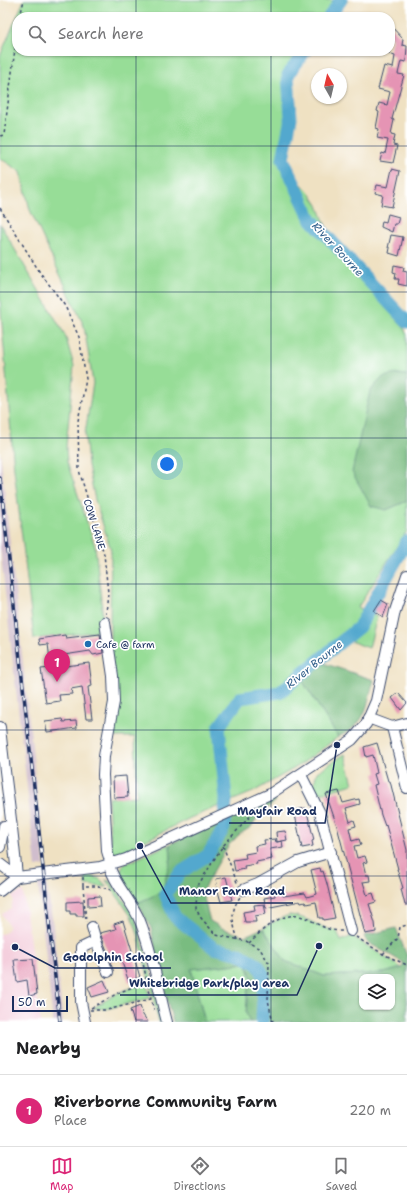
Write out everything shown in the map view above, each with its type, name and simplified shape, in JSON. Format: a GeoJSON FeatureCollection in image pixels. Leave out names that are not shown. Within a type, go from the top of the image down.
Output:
{"type":"FeatureCollection","features":[{"type":"Feature","properties":{"kind":"street"},"geometry":{"type":"LineString","coordinates":[[0,891],[17,877],[83,869],[110,864],[220,817],[259,800],[301,775],[352,740],[368,718],[380,690],[395,611],[407,575]]}},
{"type":"Feature","properties":{"kind":"street"},"geometry":{"type":"LineString","coordinates":[[105,622],[113,676],[114,702],[104,756],[103,775],[110,864],[112,876],[140,920],[148,943],[167,1022]]}},
{"type":"Feature","properties":{"kind":"street"},"geometry":{"type":"LineString","coordinates":[[368,718],[392,727],[407,723]]}},
{"type":"Feature","properties":{"kind":"street"},"geometry":{"type":"LineString","coordinates":[[392,727],[407,788]]}},
{"type":"Feature","properties":{"kind":"street"},"geometry":{"type":"LineString","coordinates":[[0,728],[6,826],[0,847]]}},
{"type":"Feature","properties":{"kind":"street"},"geometry":{"type":"LineString","coordinates":[[301,775],[320,813],[351,931]]}},
{"type":"Feature","properties":{"kind":"street"},"geometry":{"type":"LineString","coordinates":[[6,826],[15,846],[17,877]]}},
{"type":"Feature","properties":{"kind":"street"},"geometry":{"type":"LineString","coordinates":[[0,851],[15,846]]}},
{"type":"Feature","properties":{"kind":"street"},"geometry":{"type":"LineString","coordinates":[[243,890],[258,884],[298,862],[331,852]]}},
{"type":"Feature","properties":{"kind":"street"},"geometry":{"type":"LineString","coordinates":[[0,864],[17,877]]}},
{"type":"Feature","properties":{"kind":"street"},"geometry":{"type":"LineString","coordinates":[[92,927],[108,972]]}},
{"type":"Feature","properties":{"kind":"street"},"geometry":{"type":"LineString","coordinates":[[85,1022],[81,1002],[81,948],[96,941]]}},
{"type":"Feature","properties":{"kind":"path"},"geometry":{"type":"LineString","coordinates":[[21,12],[24,0]]}},
{"type":"Feature","properties":{"kind":"path"},"geometry":{"type":"LineString","coordinates":[[0,136],[4,135],[14,56]]}},
{"type":"Feature","properties":{"kind":"path","name":"COW LANE"},"geometry":{"type":"LineString","coordinates":[[0,208],[39,271],[65,306],[79,338],[86,379],[78,421],[79,470],[104,554],[108,593],[105,622]]}},
{"type":"Feature","properties":{"kind":"path"},"geometry":{"type":"LineString","coordinates":[[259,800],[258,807],[223,846],[197,887],[196,909],[201,918],[216,935],[249,943],[260,949],[268,963],[268,1000],[273,1022]]}},
{"type":"Feature","properties":{"kind":"path"},"geometry":{"type":"LineString","coordinates":[[223,846],[236,883],[243,890],[234,905],[232,915],[238,940]]}},
{"type":"Feature","properties":{"kind":"path"},"geometry":{"type":"LineString","coordinates":[[83,869],[86,927],[92,927]]}},
{"type":"Feature","properties":{"kind":"path"},"geometry":{"type":"LineString","coordinates":[[83,886],[110,888],[113,893]]}},
{"type":"Feature","properties":{"kind":"path"},"geometry":{"type":"LineString","coordinates":[[249,943],[270,924],[289,915],[300,916],[329,930],[351,931],[358,940],[407,965]]}},
{"type":"Feature","properties":{"kind":"path"},"geometry":{"type":"LineString","coordinates":[[383,954],[398,938],[400,927],[407,925]]}},
{"type":"Feature","properties":{"kind":"path"},"geometry":{"type":"LineString","coordinates":[[142,958],[156,1016]]}},
{"type":"Feature","properties":{"kind":"path"},"geometry":{"type":"LineString","coordinates":[[147,981],[118,992],[85,1010],[107,1010],[151,999]]}},
{"type":"Feature","properties":{"kind":"shaded area"},"geometry":{"type":"Polygon","coordinates":[[[0,451],[43,849],[44,866],[36,867],[0,547],[0,451]]]}},
{"type":"Feature","properties":{"kind":"shaded area"},"geometry":{"type":"Polygon","coordinates":[[[46,882],[52,918],[63,1022],[53,1022],[38,883],[46,882]]]}},
{"type":"Feature","properties":{"kind":"shaded area"},"geometry":{"type":"Polygon","coordinates":[[[23,891],[41,1022],[0,1022],[0,934],[5,933],[9,926],[2,914],[11,909],[13,900],[12,896],[23,891]]]}},
{"type":"Feature","properties":{"kind":"green space"},"geometry":{"type":"Polygon","coordinates":[[[24,0],[348,0],[339,12],[19,12],[24,0]]]}},
{"type":"Feature","properties":{"kind":"green space"},"geometry":{"type":"Polygon","coordinates":[[[12,28],[12,56],[306,56],[292,77],[294,119],[287,159],[297,179],[310,193],[318,205],[328,232],[321,237],[404,328],[407,335],[407,375],[397,374],[386,510],[407,501],[407,531],[358,607],[377,617],[369,648],[350,641],[302,680],[338,737],[300,765],[253,792],[190,818],[125,851],[114,854],[111,851],[108,798],[137,796],[135,737],[111,737],[111,550],[95,500],[88,465],[85,434],[93,383],[84,326],[30,210],[21,172],[0,158],[0,56],[12,28]]]}},
{"type":"Feature","properties":{"kind":"green space"},"geometry":{"type":"Polygon","coordinates":[[[0,224],[65,335],[74,366],[66,447],[67,462],[95,546],[102,608],[102,631],[34,639],[14,469],[0,299],[0,224]]]}},
{"type":"Feature","properties":{"kind":"green space"},"geometry":{"type":"Polygon","coordinates":[[[397,374],[407,375],[407,501],[386,510],[371,506],[352,472],[370,391],[383,377],[397,374]]]}},
{"type":"Feature","properties":{"kind":"green space"},"geometry":{"type":"Polygon","coordinates":[[[323,663],[374,680],[364,714],[355,726],[338,737],[302,680],[323,663]]]}},
{"type":"Feature","properties":{"kind":"green space"},"geometry":{"type":"Polygon","coordinates":[[[345,754],[353,784],[318,794],[313,787],[317,772],[345,754]]]}},
{"type":"Feature","properties":{"kind":"green space"},"geometry":{"type":"Polygon","coordinates":[[[272,797],[276,801],[259,815],[251,827],[240,834],[228,846],[202,891],[210,921],[224,929],[245,936],[263,928],[285,961],[324,976],[359,974],[359,1010],[395,1010],[395,974],[364,974],[384,973],[402,968],[404,963],[367,942],[364,936],[396,928],[407,956],[407,1022],[250,1022],[246,1013],[248,989],[254,984],[246,963],[191,969],[205,1022],[173,1022],[162,982],[151,928],[137,903],[162,892],[171,858],[170,844],[272,797]]]}},
{"type":"Feature","properties":{"kind":"green space"},"geometry":{"type":"Polygon","coordinates":[[[170,844],[171,858],[162,893],[137,903],[120,874],[123,865],[170,844]]]}},
{"type":"Feature","properties":{"kind":"green space"},"geometry":{"type":"Polygon","coordinates":[[[86,874],[100,879],[107,887],[85,885],[86,874]]]}},
{"type":"Feature","properties":{"kind":"green space"},"geometry":{"type":"Polygon","coordinates":[[[106,880],[111,882],[135,916],[147,958],[162,1022],[159,1022],[157,1015],[137,930],[131,916],[106,880]]]}},
{"type":"Feature","properties":{"kind":"green space"},"geometry":{"type":"Polygon","coordinates":[[[289,915],[302,918],[325,928],[337,931],[341,941],[352,936],[402,968],[384,973],[324,976],[285,961],[263,928],[289,915]]]}},
{"type":"Feature","properties":{"kind":"green space"},"geometry":{"type":"Polygon","coordinates":[[[246,963],[254,984],[248,989],[246,1013],[250,1022],[205,1022],[191,969],[246,963]]]}},
{"type":"Feature","properties":{"kind":"green space"},"geometry":{"type":"Polygon","coordinates":[[[146,982],[150,998],[107,1009],[93,1008],[118,993],[146,982]]]}},
{"type":"Feature","properties":{"kind":"building"},"geometry":{"type":"Polygon","coordinates":[[[395,30],[403,39],[402,45],[407,46],[406,62],[401,61],[398,74],[404,75],[392,119],[394,120],[391,134],[395,135],[393,145],[397,146],[393,163],[380,161],[382,153],[385,154],[388,140],[377,138],[379,129],[376,128],[379,103],[387,105],[390,92],[378,89],[384,66],[393,68],[395,56],[395,30]]]}},
{"type":"Feature","properties":{"kind":"building"},"geometry":{"type":"Polygon","coordinates":[[[392,169],[400,171],[392,207],[381,205],[383,195],[375,193],[377,185],[388,187],[392,169]]]}},
{"type":"Feature","properties":{"kind":"building"},"geometry":{"type":"Polygon","coordinates":[[[388,214],[399,217],[397,224],[394,224],[392,232],[381,227],[382,221],[386,222],[388,214]]]}},
{"type":"Feature","properties":{"kind":"building"},"geometry":{"type":"Polygon","coordinates":[[[391,235],[403,237],[399,256],[389,253],[390,248],[388,248],[391,235]]]}},
{"type":"Feature","properties":{"kind":"building"},"geometry":{"type":"Polygon","coordinates":[[[394,265],[404,267],[403,271],[407,272],[407,286],[398,284],[399,279],[395,279],[396,273],[393,272],[394,265]]]}},
{"type":"Feature","properties":{"kind":"building"},"geometry":{"type":"Polygon","coordinates":[[[381,600],[388,604],[383,617],[374,611],[381,600]]]}},
{"type":"Feature","properties":{"kind":"building"},"geometry":{"type":"Polygon","coordinates":[[[100,634],[103,653],[93,655],[90,651],[64,655],[66,666],[89,663],[92,686],[88,687],[92,719],[86,719],[82,687],[71,689],[72,694],[59,695],[60,701],[46,703],[41,669],[51,668],[48,644],[40,645],[39,639],[65,635],[66,638],[100,634]]]}},
{"type":"Feature","properties":{"kind":"building"},"geometry":{"type":"Polygon","coordinates":[[[398,693],[407,703],[401,710],[392,698],[398,693]]]}},
{"type":"Feature","properties":{"kind":"building"},"geometry":{"type":"Polygon","coordinates":[[[62,719],[63,722],[76,721],[77,728],[47,732],[45,721],[62,719]]]}},
{"type":"Feature","properties":{"kind":"building"},"geometry":{"type":"Polygon","coordinates":[[[377,743],[388,781],[390,781],[407,850],[407,905],[405,905],[401,889],[403,888],[386,825],[385,826],[381,815],[374,785],[377,784],[374,774],[377,773],[373,755],[366,757],[364,747],[377,743]]]}},
{"type":"Feature","properties":{"kind":"building"},"geometry":{"type":"Polygon","coordinates":[[[126,776],[128,797],[114,798],[113,777],[126,776]]]}},
{"type":"Feature","properties":{"kind":"building"},"geometry":{"type":"Polygon","coordinates":[[[339,791],[343,803],[359,799],[360,804],[346,808],[350,822],[354,820],[356,826],[349,828],[352,841],[359,839],[361,845],[354,846],[357,858],[365,856],[367,862],[363,863],[366,875],[369,875],[370,881],[363,882],[367,895],[373,893],[376,902],[369,904],[375,923],[376,932],[365,934],[337,826],[326,794],[339,791]]]}},
{"type":"Feature","properties":{"kind":"building"},"geometry":{"type":"Polygon","coordinates":[[[306,808],[314,840],[312,841],[313,846],[302,848],[294,810],[306,808]]]}},
{"type":"Feature","properties":{"kind":"building"},"geometry":{"type":"Polygon","coordinates":[[[285,831],[287,840],[277,842],[276,832],[285,831]]]}},
{"type":"Feature","properties":{"kind":"building"},"geometry":{"type":"Polygon","coordinates":[[[275,839],[276,842],[282,841],[283,847],[270,849],[272,859],[256,862],[257,864],[244,866],[245,869],[235,871],[233,860],[246,858],[245,854],[256,852],[255,846],[265,844],[264,840],[275,839]]]}},
{"type":"Feature","properties":{"kind":"building"},"geometry":{"type":"Polygon","coordinates":[[[320,868],[321,872],[323,871],[327,884],[335,918],[323,920],[323,918],[319,918],[316,902],[306,904],[305,902],[301,903],[300,901],[266,908],[264,898],[275,896],[275,893],[282,892],[283,896],[305,893],[307,897],[317,894],[311,870],[320,868]]]}},
{"type":"Feature","properties":{"kind":"building"},"geometry":{"type":"Polygon","coordinates":[[[226,877],[232,900],[221,902],[216,879],[226,877]]]}},
{"type":"Feature","properties":{"kind":"building"},"geometry":{"type":"Polygon","coordinates":[[[100,896],[101,906],[88,907],[88,897],[100,896]]]}},
{"type":"Feature","properties":{"kind":"building"},"geometry":{"type":"Polygon","coordinates":[[[83,901],[84,916],[76,916],[76,914],[70,914],[70,911],[67,911],[67,902],[83,901]]]}},
{"type":"Feature","properties":{"kind":"building"},"geometry":{"type":"Polygon","coordinates":[[[264,904],[266,914],[255,916],[256,922],[245,922],[243,912],[255,910],[254,905],[264,904]]]}},
{"type":"Feature","properties":{"kind":"building"},"geometry":{"type":"Polygon","coordinates":[[[123,921],[140,977],[129,982],[120,957],[111,961],[100,933],[116,929],[114,924],[123,921]]]}},
{"type":"Feature","properties":{"kind":"building"},"geometry":{"type":"Polygon","coordinates":[[[33,959],[37,994],[29,996],[27,980],[17,982],[14,960],[33,959]]]}},
{"type":"Feature","properties":{"kind":"building"},"geometry":{"type":"Polygon","coordinates":[[[104,980],[109,992],[92,997],[88,987],[104,980]]]}},
{"type":"Feature","properties":{"kind":"building"},"geometry":{"type":"Polygon","coordinates":[[[140,1006],[143,1015],[148,1022],[134,1022],[130,1010],[140,1006]]]}},
{"type":"Feature","properties":{"kind":"waterway","name":"River Bourne"},"geometry":{"type":"LineString","coordinates":[[333,12],[341,0]]}},
{"type":"Feature","properties":{"kind":"waterway","name":"River Bourne"},"geometry":{"type":"LineString","coordinates":[[301,56],[288,75],[291,118],[283,159],[311,219],[407,322]]}},
{"type":"Feature","properties":{"kind":"waterway","name":"River Bourne"},"geometry":{"type":"LineString","coordinates":[[262,1022],[264,976],[258,965],[240,954],[214,948],[175,917],[165,894],[181,872],[208,855],[224,828],[226,799],[219,727],[240,698],[280,692],[359,627],[407,541]]}},
{"type":"Feature","properties":{"kind":"railway"},"geometry":{"type":"LineString","coordinates":[[0,478],[60,1022]]}},
{"type":"Feature","properties":{"kind":"place","name":"Cafe @ farm"},"geometry":{"type":"Point","coordinates":[88,644]}},
{"type":"Feature","properties":{"kind":"place","name":"Riverborne Community Farm"},"geometry":{"type":"Point","coordinates":[57,682]}},
{"type":"Feature","properties":{"kind":"place","name":"Mayfair Road"},"geometry":{"type":"Point","coordinates":[337,745]}},
{"type":"Feature","properties":{"kind":"place","name":"Manor Farm Road"},"geometry":{"type":"Point","coordinates":[140,846]}},
{"type":"Feature","properties":{"kind":"place","name":"Whitebridge Park/play area"},"geometry":{"type":"Point","coordinates":[319,946]}},
{"type":"Feature","properties":{"kind":"place","name":"Godolphin School"},"geometry":{"type":"Point","coordinates":[15,947]}}]}
